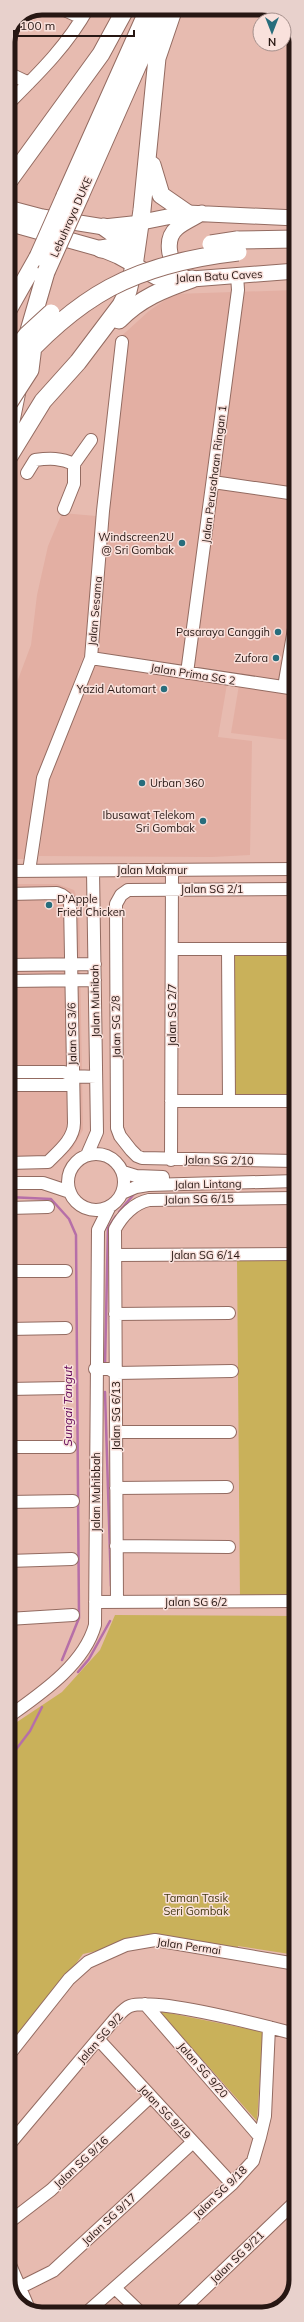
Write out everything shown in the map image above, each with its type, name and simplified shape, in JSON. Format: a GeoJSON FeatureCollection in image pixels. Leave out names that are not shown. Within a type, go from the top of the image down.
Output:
{"type":"FeatureCollection","features":[{"type":"Feature","properties":{"kind":"highway"},"geometry":{"type":"LineString","coordinates":[[15,169],[101,54],[122,15]]}},
{"type":"Feature","properties":{"kind":"highway","name":"Lebuhraya DUKE"},"geometry":{"type":"LineString","coordinates":[[15,406],[24,349],[46,272],[73,196],[146,15]]}},
{"type":"Feature","properties":{"kind":"highway","name":"Lebuhraya DUKE"},"geometry":{"type":"LineString","coordinates":[[15,299],[73,196],[160,15]]}},
{"type":"Feature","properties":{"kind":"highway"},"geometry":{"type":"LineString","coordinates":[[78,362],[121,305],[128,291],[134,266],[141,222],[157,58],[172,15]]}},
{"type":"Feature","properties":{"kind":"highway"},"geometry":{"type":"LineString","coordinates":[[149,151],[154,179],[161,195],[194,213]]}},
{"type":"Feature","properties":{"kind":"highway"},"geometry":{"type":"LineString","coordinates":[[101,250],[120,246],[127,242],[136,232],[141,222]]}},
{"type":"Feature","properties":{"kind":"highway"},"geometry":{"type":"LineString","coordinates":[[104,227],[127,242],[133,254],[134,266]]}},
{"type":"Feature","properties":{"kind":"highway"},"geometry":{"type":"LineString","coordinates":[[15,350],[27,335],[60,306],[120,270],[164,254],[289,240]]}},
{"type":"Feature","properties":{"kind":"highway"},"geometry":{"type":"LineString","coordinates":[[15,367],[34,346],[68,315],[125,280],[169,263],[238,246],[289,250]]}},
{"type":"Feature","properties":{"kind":"highway"},"geometry":{"type":"LineString","coordinates":[[15,447],[43,401],[78,362],[135,304],[149,295],[192,279]]}},
{"type":"Feature","properties":{"kind":"highway"},"geometry":{"type":"LineString","coordinates":[[15,393],[30,370],[34,346]]}},
{"type":"Feature","properties":{"kind":"main road"},"geometry":{"type":"LineString","coordinates":[[243,216],[252,210],[289,209]]}},
{"type":"Feature","properties":{"kind":"main road"},"geometry":{"type":"LineString","coordinates":[[15,210],[42,217],[104,227],[194,213],[289,218]]}},
{"type":"Feature","properties":{"kind":"main road"},"geometry":{"type":"LineString","coordinates":[[192,279],[181,272],[171,261],[170,238],[176,229],[194,213]]}},
{"type":"Feature","properties":{"kind":"main road","name":"Jalan Batu Caves"},"geometry":{"type":"LineString","coordinates":[[15,225],[118,256],[156,277],[192,279],[289,271]]}},
{"type":"Feature","properties":{"kind":"street"},"geometry":{"type":"LineString","coordinates":[[15,97],[59,53],[84,15]]}},
{"type":"Feature","properties":{"kind":"street"},"geometry":{"type":"LineString","coordinates":[[15,76],[29,83]]}},
{"type":"Feature","properties":{"kind":"street","name":"Jalan Perusahaan Ringan 1"},"geometry":{"type":"LineString","coordinates":[[187,673],[214,482],[238,290],[237,275]]}},
{"type":"Feature","properties":{"kind":"street","name":"Jalan Sesama"},"geometry":{"type":"LineString","coordinates":[[29,871],[44,778],[91,658],[103,511],[122,342]]}},
{"type":"Feature","properties":{"kind":"street"},"geometry":{"type":"LineString","coordinates":[[64,509],[74,484],[74,464],[90,440]]}},
{"type":"Feature","properties":{"kind":"street"},"geometry":{"type":"LineString","coordinates":[[27,473],[35,460],[49,458],[64,460],[74,464]]}},
{"type":"Feature","properties":{"kind":"street"},"geometry":{"type":"LineString","coordinates":[[214,482],[289,493]]}},
{"type":"Feature","properties":{"kind":"street","name":"Jalan Prima SG 2"},"geometry":{"type":"LineString","coordinates":[[91,658],[289,688]]}},
{"type":"Feature","properties":{"kind":"street"},"geometry":{"type":"LineString","coordinates":[[284,687],[289,658]]}},
{"type":"Feature","properties":{"kind":"street","name":"Jalan Makmur"},"geometry":{"type":"LineString","coordinates":[[15,871],[289,869]]}},
{"type":"Feature","properties":{"kind":"street","name":"Jalan SG 2/7"},"geometry":{"type":"LineString","coordinates":[[172,870],[172,1160]]}},
{"type":"Feature","properties":{"kind":"street","name":"Jalan Muhibah"},"geometry":{"type":"LineString","coordinates":[[87,1155],[96,1132],[93,871]]}},
{"type":"Feature","properties":{"kind":"street","name":"Jalan SG 2/1"},"geometry":{"type":"LineString","coordinates":[[128,890],[289,890]]}},
{"type":"Feature","properties":{"kind":"street","name":"Jalan SG 2/8"},"geometry":{"type":"LineString","coordinates":[[128,890],[121,895],[116,904],[117,1128],[120,1136],[131,1150],[137,1156],[142,1158]]}},
{"type":"Feature","properties":{"kind":"street","name":"Jalan SG 3/6"},"geometry":{"type":"LineString","coordinates":[[15,894],[57,893],[66,897],[71,907],[74,1131],[48,1162],[15,1163]]}},
{"type":"Feature","properties":{"kind":"street"},"geometry":{"type":"LineString","coordinates":[[172,948],[289,949]]}},
{"type":"Feature","properties":{"kind":"street"},"geometry":{"type":"LineString","coordinates":[[228,949],[229,1101]]}},
{"type":"Feature","properties":{"kind":"street"},"geometry":{"type":"LineString","coordinates":[[15,965],[94,964]]}},
{"type":"Feature","properties":{"kind":"street"},"geometry":{"type":"LineString","coordinates":[[15,981],[95,980]]}},
{"type":"Feature","properties":{"kind":"street"},"geometry":{"type":"LineString","coordinates":[[15,1072],[64,1072],[73,1076],[96,1077]]}},
{"type":"Feature","properties":{"kind":"street"},"geometry":{"type":"LineString","coordinates":[[15,1085],[65,1085],[73,1076]]}},
{"type":"Feature","properties":{"kind":"street"},"geometry":{"type":"LineString","coordinates":[[172,1101],[289,1101]]}},
{"type":"Feature","properties":{"kind":"street","name":"Jalan Muhibah"},"geometry":{"type":"LineString","coordinates":[[96,1132],[108,1156]]}},
{"type":"Feature","properties":{"kind":"street"},"geometry":{"type":"LineString","coordinates":[[85,1207],[98,1210],[110,1206],[122,1193],[124,1186],[123,1172],[114,1160],[108,1156],[97,1154],[87,1155],[76,1162],[69,1173],[70,1192],[73,1198],[85,1207],[98,1230]]}},
{"type":"Feature","properties":{"kind":"street","name":"Jalan SG 2/10"},"geometry":{"type":"LineString","coordinates":[[142,1158],[172,1160],[289,1161]]}},
{"type":"Feature","properties":{"kind":"street","name":"Jalan Lintang"},"geometry":{"type":"LineString","coordinates":[[123,1172],[148,1177],[289,1173]]}},
{"type":"Feature","properties":{"kind":"street"},"geometry":{"type":"LineString","coordinates":[[43,1183],[69,1173]]}},
{"type":"Feature","properties":{"kind":"street","name":"Jalan Lintang"},"geometry":{"type":"LineString","coordinates":[[122,1193],[136,1187],[148,1185],[289,1181]]}},
{"type":"Feature","properties":{"kind":"street"},"geometry":{"type":"LineString","coordinates":[[15,1183],[43,1183],[70,1192]]}},
{"type":"Feature","properties":{"kind":"street","name":"Jalan SG 6/15"},"geometry":{"type":"LineString","coordinates":[[115,1229],[132,1208],[140,1202],[149,1200],[289,1198]]}},
{"type":"Feature","properties":{"kind":"street","name":"Jalan Muhibbah"},"geometry":{"type":"LineString","coordinates":[[15,1712],[53,1682],[78,1656],[92,1635],[95,1625],[107,1602],[96,1374],[98,1230],[110,1206]]}},
{"type":"Feature","properties":{"kind":"street"},"geometry":{"type":"LineString","coordinates":[[15,1208],[48,1208]]}},
{"type":"Feature","properties":{"kind":"street","name":"Jalan SG 6/13"},"geometry":{"type":"LineString","coordinates":[[107,1602],[116,1546],[115,1229]]}},
{"type":"Feature","properties":{"kind":"street","name":"Jalan SG 6/14"},"geometry":{"type":"LineString","coordinates":[[115,1255],[289,1254]]}},
{"type":"Feature","properties":{"kind":"street"},"geometry":{"type":"LineString","coordinates":[[15,1271],[66,1271]]}},
{"type":"Feature","properties":{"kind":"street"},"geometry":{"type":"LineString","coordinates":[[115,1314],[229,1314]]}},
{"type":"Feature","properties":{"kind":"street"},"geometry":{"type":"LineString","coordinates":[[15,1329],[66,1328]]}},
{"type":"Feature","properties":{"kind":"street"},"geometry":{"type":"LineString","coordinates":[[96,1374],[109,1369],[116,1373],[232,1371]]}},
{"type":"Feature","properties":{"kind":"street"},"geometry":{"type":"LineString","coordinates":[[15,1388],[66,1388]]}},
{"type":"Feature","properties":{"kind":"street"},"geometry":{"type":"LineString","coordinates":[[116,1432],[230,1432]]}},
{"type":"Feature","properties":{"kind":"street"},"geometry":{"type":"LineString","coordinates":[[15,1446],[70,1447]]}},
{"type":"Feature","properties":{"kind":"street"},"geometry":{"type":"LineString","coordinates":[[116,1488],[227,1487]]}},
{"type":"Feature","properties":{"kind":"street"},"geometry":{"type":"LineString","coordinates":[[15,1502],[73,1501]]}},
{"type":"Feature","properties":{"kind":"street"},"geometry":{"type":"LineString","coordinates":[[116,1546],[229,1547]]}},
{"type":"Feature","properties":{"kind":"street"},"geometry":{"type":"LineString","coordinates":[[15,1561],[72,1559]]}},
{"type":"Feature","properties":{"kind":"street","name":"Jalan SG 6/2"},"geometry":{"type":"LineString","coordinates":[[107,1602],[289,1601]]}},
{"type":"Feature","properties":{"kind":"street"},"geometry":{"type":"LineString","coordinates":[[15,1619],[73,1615]]}},
{"type":"Feature","properties":{"kind":"street","name":"Jalan Permai"},"geometry":{"type":"LineString","coordinates":[[15,2047],[69,1979],[88,1962],[126,1945],[155,1940],[289,1963]]}},
{"type":"Feature","properties":{"kind":"street","name":"Jalan SG 9/2"},"geometry":{"type":"LineString","coordinates":[[15,2138],[114,2020],[129,2006],[145,2004],[269,2027],[289,2032]]}},
{"type":"Feature","properties":{"kind":"street","name":"Jalan SG 9/20"},"geometry":{"type":"LineString","coordinates":[[145,2004],[260,2137]]}},
{"type":"Feature","properties":{"kind":"street","name":"Jalan SG 9/18"},"geometry":{"type":"LineString","coordinates":[[94,2307],[232,2184],[253,2161],[265,2116],[269,2027]]}},
{"type":"Feature","properties":{"kind":"street","name":"Jalan SG 9/19"},"geometry":{"type":"LineString","coordinates":[[98,2039],[232,2184]]}},
{"type":"Feature","properties":{"kind":"street","name":"Jalan SG 9/16"},"geometry":{"type":"LineString","coordinates":[[15,2217],[51,2190],[150,2097]]}},
{"type":"Feature","properties":{"kind":"street","name":"Jalan SG 9/17"},"geometry":{"type":"LineString","coordinates":[[19,2288],[53,2271],[193,2142]]}},
{"type":"Feature","properties":{"kind":"street","name":"Jalan SG 9/21"},"geometry":{"type":"LineString","coordinates":[[185,2307],[289,2208]]}},
{"type":"Feature","properties":{"kind":"street"},"geometry":{"type":"LineString","coordinates":[[15,2278],[25,2301]]}},
{"type":"Feature","properties":{"kind":"street"},"geometry":{"type":"LineString","coordinates":[[115,2288],[135,2307]]}},
{"type":"Feature","properties":{"kind":"shaded area"},"geometry":{"type":"Polygon","coordinates":[[[289,290],[289,740],[231,733],[241,673],[86,650],[37,777],[24,859],[15,859],[15,687],[31,645],[37,595],[48,546],[62,513],[96,516],[117,340],[149,311],[174,294],[289,290]]]}},
{"type":"Feature","properties":{"kind":"shaded area"},"geometry":{"type":"Polygon","coordinates":[[[95,663],[227,684],[218,737],[252,741],[250,855],[212,857],[39,856],[48,782],[95,663]]]}},
{"type":"Feature","properties":{"kind":"shaded area"},"geometry":{"type":"Polygon","coordinates":[[[15,884],[57,884],[74,890],[79,902],[83,1130],[72,1149],[52,1167],[15,1168],[15,884]]]}},
{"type":"Feature","properties":{"kind":"green space"},"geometry":{"type":"Polygon","coordinates":[[[228,949],[289,949],[289,1101],[229,1101],[228,949]]]}},
{"type":"Feature","properties":{"kind":"green space"},"geometry":{"type":"Polygon","coordinates":[[[237,1259],[289,1259],[289,1601],[240,1601],[237,1259]]]}},
{"type":"Feature","properties":{"kind":"green space","name":"Taman Tasik Seri Gombak"},"geometry":{"type":"Polygon","coordinates":[[[115,1615],[289,1616],[289,1954],[238,1946],[237,1952],[152,1939],[83,1954],[15,2046],[15,1723],[62,1692],[100,1650],[115,1615]]]}},
{"type":"Feature","properties":{"kind":"green space"},"geometry":{"type":"Polygon","coordinates":[[[159,2011],[263,2032],[257,2121],[159,2011]]]}},
{"type":"Feature","properties":{"kind":"waterway"},"geometry":{"type":"LineString","coordinates":[[119,1212],[134,1194]]}},
{"type":"Feature","properties":{"kind":"waterway","name":"Sungai Tangut"},"geometry":{"type":"LineString","coordinates":[[15,1197],[51,1199],[69,1219],[76,1235],[79,1618],[62,1660]]}},
{"type":"Feature","properties":{"kind":"waterway"},"geometry":{"type":"LineString","coordinates":[[105,1365],[108,1228],[116,1216]]}},
{"type":"Feature","properties":{"kind":"waterway"},"geometry":{"type":"LineString","coordinates":[[105,1392],[111,1586]]}},
{"type":"Feature","properties":{"kind":"waterway"},"geometry":{"type":"LineString","coordinates":[[78,1672],[89,1659],[110,1621]]}},
{"type":"Feature","properties":{"kind":"waterway","name":"Sungai Tangut"},"geometry":{"type":"LineString","coordinates":[[15,1751],[30,1731],[42,1707]]}},
{"type":"Feature","properties":{"kind":"place","name":"Windscreen2U @ Sri Gombak"},"geometry":{"type":"Point","coordinates":[182,543]}},
{"type":"Feature","properties":{"kind":"place","name":"Pasaraya Canggih"},"geometry":{"type":"Point","coordinates":[278,632]}},
{"type":"Feature","properties":{"kind":"place","name":"Zufora"},"geometry":{"type":"Point","coordinates":[276,658]}},
{"type":"Feature","properties":{"kind":"place","name":"Yazid Automart"},"geometry":{"type":"Point","coordinates":[164,689]}},
{"type":"Feature","properties":{"kind":"place","name":"Urban 360"},"geometry":{"type":"Point","coordinates":[142,783]}},
{"type":"Feature","properties":{"kind":"place","name":"Ibusawat Telekom Sri Gombak"},"geometry":{"type":"Point","coordinates":[203,821]}},
{"type":"Feature","properties":{"kind":"place","name":"D'Apple Fried Chicken"},"geometry":{"type":"Point","coordinates":[49,905]}}]}
